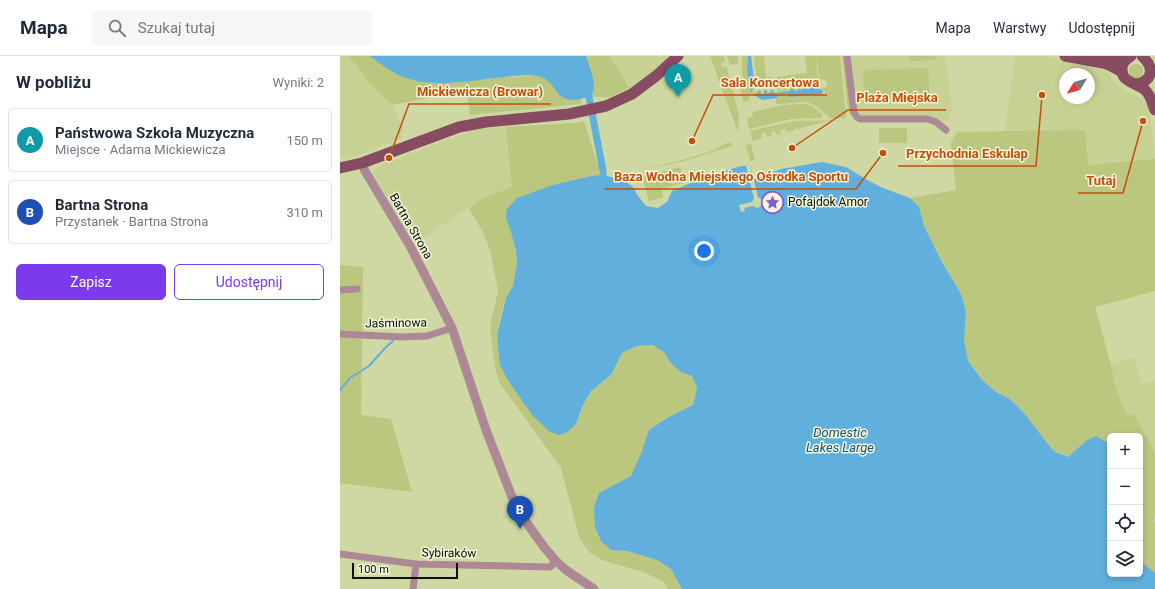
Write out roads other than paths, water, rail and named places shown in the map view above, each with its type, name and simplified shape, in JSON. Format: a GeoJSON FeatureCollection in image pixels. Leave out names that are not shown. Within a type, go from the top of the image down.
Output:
{"type":"FeatureCollection","features":[{"type":"Feature","properties":{"kind":"main road"},"geometry":{"type":"LineString","coordinates":[[340,168],[362,163],[459,127],[486,122],[569,114],[598,109],[632,94],[656,76],[678,56]]}},
{"type":"Feature","properties":{"kind":"main road"},"geometry":{"type":"LineString","coordinates":[[1066,56],[1128,57]]}},
{"type":"Feature","properties":{"kind":"main road"},"geometry":{"type":"LineString","coordinates":[[1066,56],[1109,65],[1122,72]]}},
{"type":"Feature","properties":{"kind":"main road"},"geometry":{"type":"LineString","coordinates":[[1128,57],[1122,66],[1123,75],[1128,81],[1136,84],[1146,91],[1150,96],[1155,110]]}},
{"type":"Feature","properties":{"kind":"main road"},"geometry":{"type":"LineString","coordinates":[[1136,84],[1146,80],[1150,66]]}},
{"type":"Feature","properties":{"kind":"street"},"geometry":{"type":"LineString","coordinates":[[847,56],[854,113],[857,117],[928,118],[946,130]]}},
{"type":"Feature","properties":{"kind":"street","name":"Bartna Strona"},"geometry":{"type":"LineString","coordinates":[[362,163],[365,171],[410,246],[452,328],[486,430],[512,497],[521,515],[556,561],[566,570],[594,589]]}},
{"type":"Feature","properties":{"kind":"street"},"geometry":{"type":"LineString","coordinates":[[340,290],[357,289]]}},
{"type":"Feature","properties":{"kind":"street","name":"Jaśminowa"},"geometry":{"type":"LineString","coordinates":[[340,334],[402,337],[427,336],[452,328]]}},
{"type":"Feature","properties":{"kind":"street","name":"Sybiraków"},"geometry":{"type":"LineString","coordinates":[[340,554],[416,564],[550,567],[556,561]]}},
{"type":"Feature","properties":{"kind":"street"},"geometry":{"type":"LineString","coordinates":[[413,589],[416,564]]}},
{"type":"Feature","properties":{"kind":"water"},"geometry":{"type":"Polygon","coordinates":[[[370,56],[586,56],[593,77],[594,87],[591,97],[573,100],[559,95],[547,80],[537,76],[526,75],[447,83],[424,82],[401,76],[370,56]]]}},
{"type":"Feature","properties":{"kind":"water"},"geometry":{"type":"Polygon","coordinates":[[[748,56],[751,56],[755,88],[751,94],[747,71],[748,56]]]}},
{"type":"Feature","properties":{"kind":"water"},"geometry":{"type":"Polygon","coordinates":[[[816,85],[823,91],[822,95],[817,94],[790,97],[788,94],[779,94],[777,98],[762,100],[754,95],[760,91],[761,94],[764,94],[764,91],[766,90],[767,93],[770,93],[772,90],[774,93],[790,91],[792,88],[795,91],[798,90],[798,87],[800,90],[803,90],[805,86],[806,89],[809,89],[810,86],[816,85]]]}},
{"type":"Feature","properties":{"kind":"water","name":"Domestic Lakes Large"},"geometry":{"type":"Polygon","coordinates":[[[822,162],[846,167],[883,188],[910,198],[919,207],[924,226],[942,262],[961,294],[966,312],[964,341],[968,361],[982,380],[996,392],[1010,399],[1024,413],[1055,452],[1068,457],[1087,440],[1096,436],[1107,442],[1107,577],[1143,577],[1143,563],[1155,573],[1155,589],[682,589],[671,569],[657,560],[627,551],[611,550],[601,541],[595,527],[594,508],[599,493],[631,476],[649,430],[667,418],[693,405],[697,388],[692,376],[679,371],[669,361],[666,354],[653,345],[637,346],[622,353],[611,375],[591,391],[582,407],[576,424],[567,432],[559,435],[550,432],[533,416],[509,382],[500,365],[497,335],[506,298],[513,286],[517,264],[516,250],[506,218],[507,209],[517,198],[553,185],[601,175],[600,172],[605,170],[607,176],[625,181],[633,187],[646,206],[658,208],[667,202],[672,191],[695,181],[737,167],[750,165],[754,179],[781,169],[822,162]]]}},
{"type":"Feature","properties":{"kind":"waterway"},"geometry":{"type":"LineString","coordinates":[[589,97],[603,171]]}},
{"type":"Feature","properties":{"kind":"waterway"},"geometry":{"type":"LineString","coordinates":[[340,390],[350,378],[369,366],[393,341]]}},
{"type":"Feature","properties":{"kind":"place","name":"Przychodnia Eskulap"},"geometry":{"type":"Point","coordinates":[1042,95]}},
{"type":"Feature","properties":{"kind":"place","name":"Państwowa Szkoła Muzyczna"},"geometry":{"type":"Point","coordinates":[678,97]}},
{"type":"Feature","properties":{"kind":"place","name":"Tutaj"},"geometry":{"type":"Point","coordinates":[1143,121]}},
{"type":"Feature","properties":{"kind":"place","name":"Sala Koncertowa"},"geometry":{"type":"Point","coordinates":[692,141]}},
{"type":"Feature","properties":{"kind":"place","name":"Plaża Miejska"},"geometry":{"type":"Point","coordinates":[792,148]}},
{"type":"Feature","properties":{"kind":"place","name":"Baza Wodna Miejskiego Ośrodka Sportu"},"geometry":{"type":"Point","coordinates":[883,153]}},
{"type":"Feature","properties":{"kind":"place","name":"Mickiewicza (Browar)"},"geometry":{"type":"Point","coordinates":[389,158]}},
{"type":"Feature","properties":{"kind":"place","name":"Pofajdok Amor"},"geometry":{"type":"Point","coordinates":[773,202]}},
{"type":"Feature","properties":{"kind":"place","name":"Bartna Strona"},"geometry":{"type":"Point","coordinates":[520,529]}}]}
